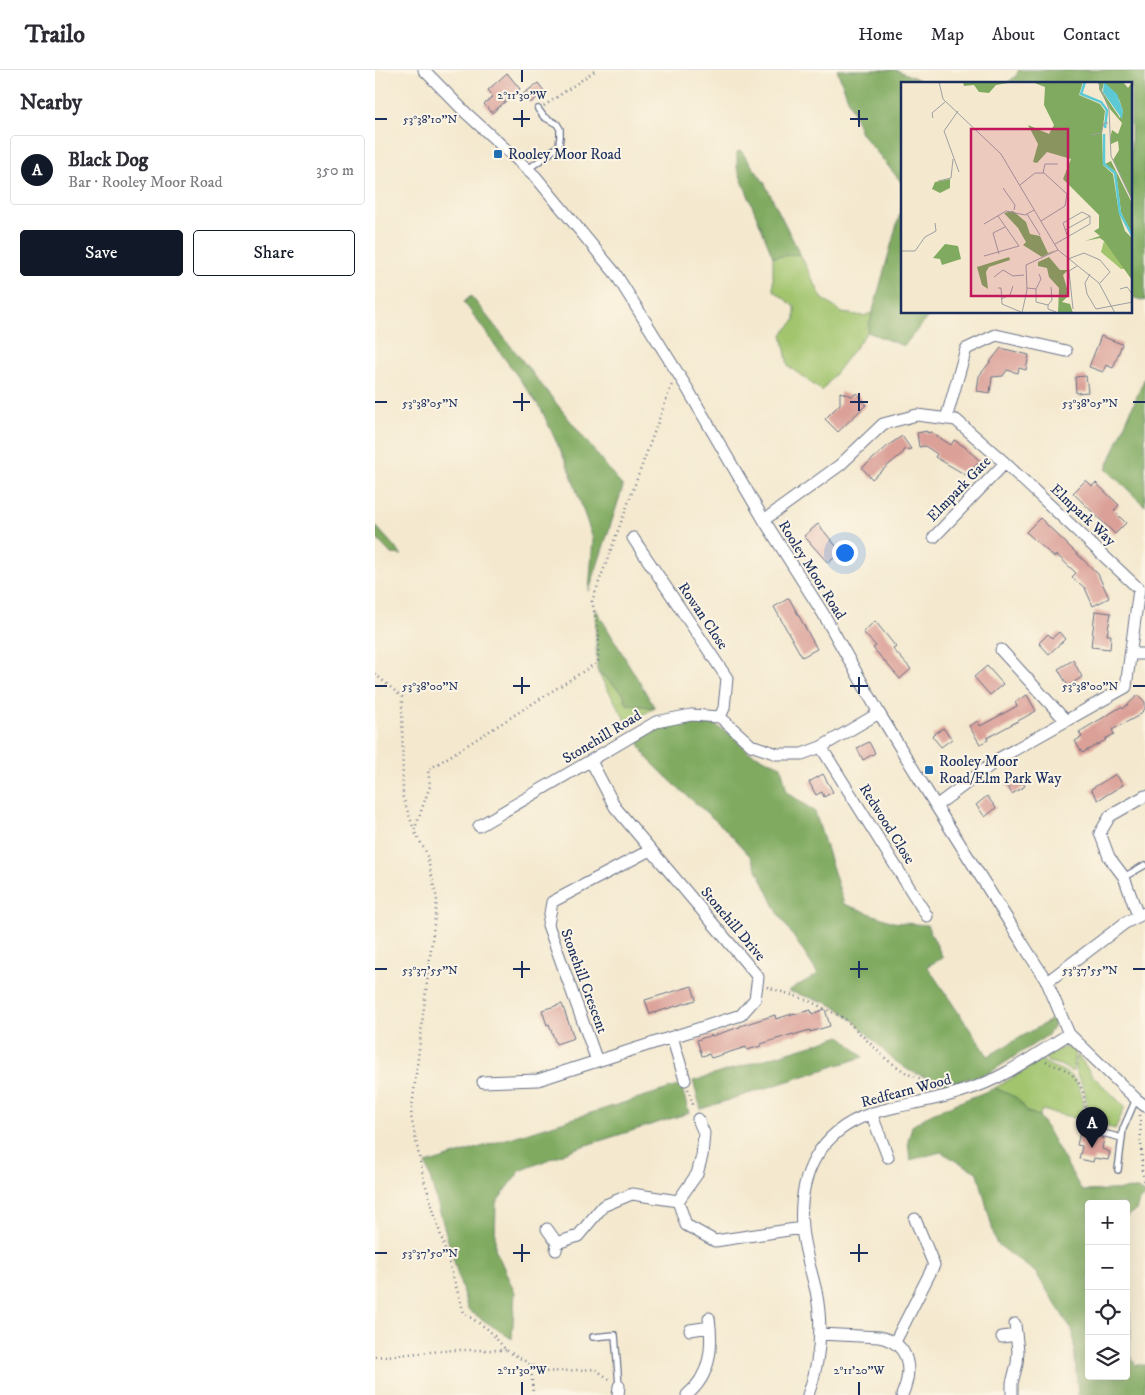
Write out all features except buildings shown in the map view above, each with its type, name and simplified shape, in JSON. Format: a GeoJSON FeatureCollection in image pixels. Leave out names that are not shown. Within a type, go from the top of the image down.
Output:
{"type":"FeatureCollection","features":[{"type":"Feature","properties":{"kind":"street","name":"Rooley Moor Road"},"geometry":{"type":"LineString","coordinates":[[424,70],[465,112],[535,176],[615,273],[677,372],[764,520],[823,615],[879,713],[1047,982],[1069,1034],[1141,1106]]}},
{"type":"Feature","properties":{"kind":"street"},"geometry":{"type":"LineString","coordinates":[[946,418],[966,348],[996,335],[1067,351]]}},
{"type":"Feature","properties":{"kind":"street","name":"Elmpark Way"},"geometry":{"type":"LineString","coordinates":[[764,520],[840,465],[883,424],[917,415],[946,418],[956,420],[1005,463],[1139,589],[1126,688],[1000,758],[936,806]]}},
{"type":"Feature","properties":{"kind":"street","name":"Elmpark Gate"},"geometry":{"type":"LineString","coordinates":[[934,537],[1005,463]]}},
{"type":"Feature","properties":{"kind":"street","name":"Rowan Close"},"geometry":{"type":"LineString","coordinates":[[633,538],[727,678],[724,708],[719,717]]}},
{"type":"Feature","properties":{"kind":"street"},"geometry":{"type":"LineString","coordinates":[[1001,650],[1066,721]]}},
{"type":"Feature","properties":{"kind":"street"},"geometry":{"type":"LineString","coordinates":[[1131,654],[1145,654]]}},
{"type":"Feature","properties":{"kind":"street"},"geometry":{"type":"LineString","coordinates":[[719,717],[751,745],[777,754],[802,754],[821,747],[879,713]]}},
{"type":"Feature","properties":{"kind":"street","name":"Stonehill Road"},"geometry":{"type":"LineString","coordinates":[[479,826],[656,722],[691,715],[719,717]]}},
{"type":"Feature","properties":{"kind":"street","name":"Redwood Close"},"geometry":{"type":"LineString","coordinates":[[821,747],[927,916]]}},
{"type":"Feature","properties":{"kind":"street","name":"Stonehill Drive"},"geometry":{"type":"LineString","coordinates":[[483,1082],[538,1080],[741,1015],[755,999],[758,977],[615,807],[591,761]]}},
{"type":"Feature","properties":{"kind":"street"},"geometry":{"type":"LineString","coordinates":[[1047,982],[1125,923],[1142,914],[1124,877],[1109,857],[1100,833],[1110,816],[1145,796]]}},
{"type":"Feature","properties":{"kind":"street","name":"Stonehill Crescent"},"geometry":{"type":"LineString","coordinates":[[597,1061],[548,925],[552,902],[651,850]]}},
{"type":"Feature","properties":{"kind":"street","name":"Redfearn Wood"},"geometry":{"type":"LineString","coordinates":[[808,1395],[813,1382],[819,1353],[820,1334],[819,1311],[802,1228],[803,1194],[807,1176],[817,1153],[835,1133],[855,1120],[871,1113],[967,1090],[1003,1075],[1069,1034]]}},
{"type":"Feature","properties":{"kind":"street"},"geometry":{"type":"LineString","coordinates":[[672,1037],[685,1080]]}},
{"type":"Feature","properties":{"kind":"street"},"geometry":{"type":"LineString","coordinates":[[871,1113],[888,1157]]}},
{"type":"Feature","properties":{"kind":"street"},"geometry":{"type":"LineString","coordinates":[[679,1200],[697,1174],[702,1156],[704,1133],[698,1119]]}},
{"type":"Feature","properties":{"kind":"street"},"geometry":{"type":"LineString","coordinates":[[547,1229],[556,1246],[578,1236],[603,1206],[631,1194],[679,1200]]}},
{"type":"Feature","properties":{"kind":"street"},"geometry":{"type":"LineString","coordinates":[[679,1200],[686,1225],[715,1241],[802,1228]]}},
{"type":"Feature","properties":{"kind":"street"},"geometry":{"type":"LineString","coordinates":[[895,1342],[934,1265],[915,1219]]}},
{"type":"Feature","properties":{"kind":"street"},"geometry":{"type":"LineString","coordinates":[[687,1395],[700,1380],[711,1356],[710,1323],[690,1330]]}},
{"type":"Feature","properties":{"kind":"street"},"geometry":{"type":"LineString","coordinates":[[1002,1337],[1016,1329],[1018,1352],[1012,1383],[1012,1395]]}},
{"type":"Feature","properties":{"kind":"street"},"geometry":{"type":"LineString","coordinates":[[820,1334],[879,1337],[895,1342],[903,1353],[909,1374],[902,1395]]}},
{"type":"Feature","properties":{"kind":"lane"},"geometry":{"type":"LineString","coordinates":[[528,169],[549,154],[559,144],[560,129],[557,124],[544,117],[539,109]]}},
{"type":"Feature","properties":{"kind":"lane"},"geometry":{"type":"LineString","coordinates":[[1124,877],[1145,865]]}},
{"type":"Feature","properties":{"kind":"lane"},"geometry":{"type":"LineString","coordinates":[[1117,1170],[1123,1129],[1141,1106]]}},
{"type":"Feature","properties":{"kind":"lane"},"geometry":{"type":"LineString","coordinates":[[1083,1128],[1121,1138]]}},
{"type":"Feature","properties":{"kind":"lane"},"geometry":{"type":"LineString","coordinates":[[593,1337],[615,1335],[618,1391]]}},
{"type":"Feature","properties":{"kind":"path"},"geometry":{"type":"LineString","coordinates":[[539,109],[596,70]]}},
{"type":"Feature","properties":{"kind":"path"},"geometry":{"type":"LineString","coordinates":[[414,831],[430,786],[428,770],[597,662],[599,634],[592,601],[677,372]]}},
{"type":"Feature","properties":{"kind":"path"},"geometry":{"type":"LineString","coordinates":[[375,674],[402,698],[403,797],[414,831],[426,852],[437,899],[411,1116],[423,1176],[464,1313],[489,1330],[506,1350],[544,1372],[595,1369],[618,1391]]}},
{"type":"Feature","properties":{"kind":"path"},"geometry":{"type":"LineString","coordinates":[[757,984],[807,1000],[844,1018],[886,1059],[908,1074],[940,1086],[950,1095]]}},
{"type":"Feature","properties":{"kind":"path"},"geometry":{"type":"LineString","coordinates":[[1039,1052],[1048,1063],[1073,1075],[1081,1086],[1086,1108],[1083,1128]]}},
{"type":"Feature","properties":{"kind":"path"},"geometry":{"type":"LineString","coordinates":[[685,1080],[698,1119]]}},
{"type":"Feature","properties":{"kind":"path"},"geometry":{"type":"LineString","coordinates":[[1141,1106],[1142,1171],[1145,1183]]}},
{"type":"Feature","properties":{"kind":"path"},"geometry":{"type":"LineString","coordinates":[[375,1357],[453,1350],[506,1350]]}},
{"type":"Feature","properties":{"kind":"path"},"geometry":{"type":"LineString","coordinates":[[531,1365],[533,1395]]}},
{"type":"Feature","properties":{"kind":"green space"},"geometry":{"type":"Polygon","coordinates":[[[837,70],[896,70],[922,82],[901,82],[901,182],[861,133],[837,70]]]}},
{"type":"Feature","properties":{"kind":"green space"},"geometry":{"type":"Polygon","coordinates":[[[1019,70],[1145,70],[1145,301],[1133,298],[1133,82],[1008,82],[1015,77],[1019,70]]]}},
{"type":"Feature","properties":{"kind":"green space"},"geometry":{"type":"Polygon","coordinates":[[[741,151],[764,182],[800,254],[773,257],[737,168],[737,152],[741,151]]]}},
{"type":"Feature","properties":{"kind":"green space"},"geometry":{"type":"Polygon","coordinates":[[[901,210],[901,314],[930,314],[904,346],[867,332],[901,210]]]}},
{"type":"Feature","properties":{"kind":"green space"},"geometry":{"type":"Polygon","coordinates":[[[800,254],[822,298],[842,313],[864,316],[873,312],[867,332],[822,391],[788,366],[782,334],[795,320],[795,307],[773,290],[773,257],[800,254]]]}},
{"type":"Feature","properties":{"kind":"green space"},"geometry":{"type":"Polygon","coordinates":[[[471,296],[623,487],[589,591],[593,539],[569,469],[541,409],[464,302],[471,296]]]}},
{"type":"Feature","properties":{"kind":"green space"},"geometry":{"type":"Polygon","coordinates":[[[1145,377],[1145,506],[1106,469],[1145,377]]]}},
{"type":"Feature","properties":{"kind":"green space"},"geometry":{"type":"Polygon","coordinates":[[[375,525],[402,555],[391,554],[375,537],[375,525]]]}},
{"type":"Feature","properties":{"kind":"green space"},"geometry":{"type":"Polygon","coordinates":[[[595,608],[655,708],[627,704],[623,693],[597,670],[595,608]]]}},
{"type":"Feature","properties":{"kind":"green space"},"geometry":{"type":"Polygon","coordinates":[[[597,671],[623,693],[627,704],[655,708],[627,723],[597,671]]]}},
{"type":"Feature","properties":{"kind":"green space"},"geometry":{"type":"Polygon","coordinates":[[[690,723],[713,724],[731,735],[749,752],[781,766],[787,792],[815,812],[844,904],[893,922],[927,925],[943,958],[927,966],[988,1056],[1054,1018],[1054,1025],[1048,1035],[989,1073],[945,1085],[908,1070],[891,1058],[853,1020],[838,1008],[788,991],[818,974],[778,913],[751,857],[723,827],[647,758],[637,740],[663,727],[690,723]]]}},
{"type":"Feature","properties":{"kind":"green space"},"geometry":{"type":"Polygon","coordinates":[[[841,1036],[863,1057],[701,1109],[693,1081],[841,1036]]]}},
{"type":"Feature","properties":{"kind":"green space"},"geometry":{"type":"Polygon","coordinates":[[[1067,1047],[1075,1051],[1072,1072],[1060,1065],[1048,1062],[1045,1058],[1059,1049],[1067,1047]]]}},
{"type":"Feature","properties":{"kind":"green space"},"geometry":{"type":"Polygon","coordinates":[[[1078,1055],[1091,1074],[1125,1107],[1115,1129],[1086,1120],[1087,1106],[1085,1093],[1076,1072],[1078,1055]]]}},
{"type":"Feature","properties":{"kind":"green space"},"geometry":{"type":"Polygon","coordinates":[[[1042,1060],[1069,1075],[1078,1085],[1083,1098],[1083,1120],[1042,1110],[1039,1116],[1028,1112],[1017,1098],[995,1088],[1042,1060]]]}},
{"type":"Feature","properties":{"kind":"green space"},"geometry":{"type":"Polygon","coordinates":[[[681,1085],[689,1113],[577,1148],[520,1171],[496,1203],[495,1248],[515,1293],[512,1339],[468,1310],[426,1164],[681,1085]]]}},
{"type":"Feature","properties":{"kind":"green space"},"geometry":{"type":"Polygon","coordinates":[[[995,1088],[1017,1098],[1028,1112],[1039,1116],[1082,1191],[1138,1189],[1145,1193],[1145,1197],[1139,1201],[1136,1211],[1130,1215],[1130,1200],[1085,1200],[1085,1380],[1130,1380],[1130,1351],[1135,1365],[1145,1365],[1145,1395],[1078,1395],[1073,1332],[1036,1273],[996,1243],[978,1173],[941,1152],[910,1160],[908,1141],[912,1126],[932,1113],[995,1088]]]}},
{"type":"Feature","properties":{"kind":"green space"},"geometry":{"type":"Polygon","coordinates":[[[1130,1317],[1131,1330],[1130,1351],[1130,1317]]]}},
{"type":"Feature","properties":{"kind":"place","name":"Rooley Moor Road"},"geometry":{"type":"Point","coordinates":[498,154]}},
{"type":"Feature","properties":{"kind":"place","name":"Rooley Moor Road/Elm Park Way"},"geometry":{"type":"Point","coordinates":[929,770]}},
{"type":"Feature","properties":{"kind":"place","name":"Black Dog"},"geometry":{"type":"Point","coordinates":[1092,1148]}}]}
